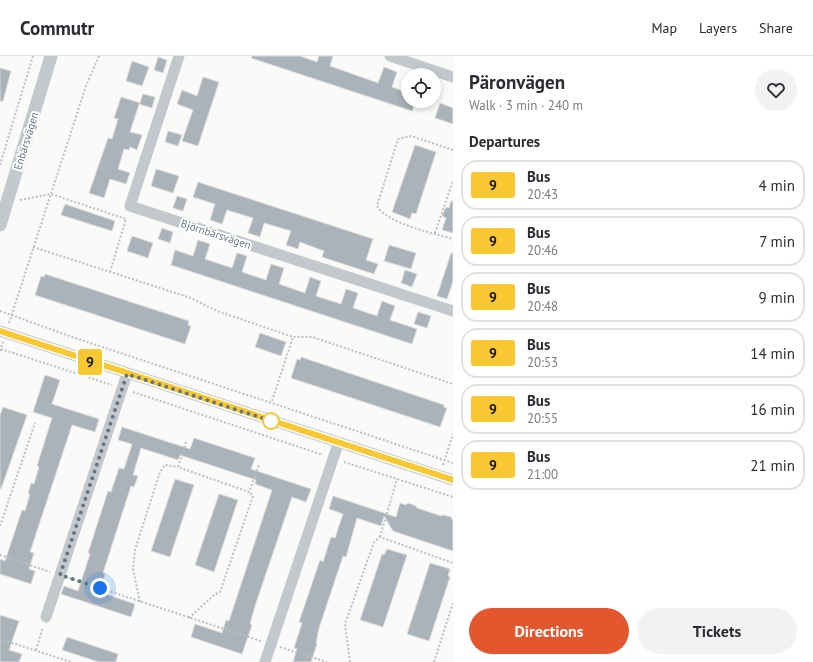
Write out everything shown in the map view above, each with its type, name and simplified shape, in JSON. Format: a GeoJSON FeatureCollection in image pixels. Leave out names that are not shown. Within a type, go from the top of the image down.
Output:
{"type":"FeatureCollection","features":[{"type":"Feature","properties":{"kind":"street","name":"Enbärsvägen"},"geometry":{"type":"LineString","coordinates":[[0,225],[51,56]]}},
{"type":"Feature","properties":{"kind":"street"},"geometry":{"type":"LineString","coordinates":[[130,206],[179,56]]}},
{"type":"Feature","properties":{"kind":"street"},"geometry":{"type":"LineString","coordinates":[[390,56],[453,77]]}},
{"type":"Feature","properties":{"kind":"street","name":"Björnbärsvägen"},"geometry":{"type":"LineString","coordinates":[[130,206],[453,311]]}},
{"type":"Feature","properties":{"kind":"street"},"geometry":{"type":"LineString","coordinates":[[3,332],[338,444],[453,480]]}},
{"type":"Feature","properties":{"kind":"street"},"geometry":{"type":"LineString","coordinates":[[46,617],[127,374]]}},
{"type":"Feature","properties":{"kind":"street"},"geometry":{"type":"LineString","coordinates":[[265,662],[338,444]]}},
{"type":"Feature","properties":{"kind":"path"},"geometry":{"type":"LineString","coordinates":[[0,165],[32,56]]}},
{"type":"Feature","properties":{"kind":"path"},"geometry":{"type":"LineString","coordinates":[[99,56],[86,86],[11,316],[3,332],[0,350],[453,497]]}},
{"type":"Feature","properties":{"kind":"path"},"geometry":{"type":"LineString","coordinates":[[453,150],[411,136],[398,139],[377,201],[380,211],[392,219],[453,239]]}},
{"type":"Feature","properties":{"kind":"path"},"geometry":{"type":"LineString","coordinates":[[435,234],[453,181]]}},
{"type":"Feature","properties":{"kind":"path"},"geometry":{"type":"LineString","coordinates":[[8,198],[18,200],[51,194],[126,219]]}},
{"type":"Feature","properties":{"kind":"path"},"geometry":{"type":"LineString","coordinates":[[110,272],[130,206]]}},
{"type":"Feature","properties":{"kind":"path"},"geometry":{"type":"LineString","coordinates":[[34,247],[191,298],[217,311],[293,337],[312,337],[453,384]]}},
{"type":"Feature","properties":{"kind":"path"},"geometry":{"type":"LineString","coordinates":[[0,311],[11,316],[272,401],[453,463]]}},
{"type":"Feature","properties":{"kind":"path"},"geometry":{"type":"LineString","coordinates":[[272,401],[293,337]]}},
{"type":"Feature","properties":{"kind":"path"},"geometry":{"type":"LineString","coordinates":[[0,526],[35,423]]}},
{"type":"Feature","properties":{"kind":"path"},"geometry":{"type":"LineString","coordinates":[[434,491],[453,434]]}},
{"type":"Feature","properties":{"kind":"path"},"geometry":{"type":"LineString","coordinates":[[178,467],[186,442]]}},
{"type":"Feature","properties":{"kind":"path"},"geometry":{"type":"LineString","coordinates":[[140,602],[133,569],[135,550],[160,472],[165,465],[178,467],[249,492],[253,496],[220,592],[214,595],[189,618]]}},
{"type":"Feature","properties":{"kind":"path"},"geometry":{"type":"LineString","coordinates":[[249,492],[258,465]]}},
{"type":"Feature","properties":{"kind":"path"},"geometry":{"type":"LineString","coordinates":[[350,662],[345,624],[374,542],[380,537],[397,479]]}},
{"type":"Feature","properties":{"kind":"path"},"geometry":{"type":"LineString","coordinates":[[380,537],[453,563]]}},
{"type":"Feature","properties":{"kind":"path"},"geometry":{"type":"LineString","coordinates":[[0,555],[327,662]]}},
{"type":"Feature","properties":{"kind":"path"},"geometry":{"type":"LineString","coordinates":[[434,662],[453,603]]}},
{"type":"Feature","properties":{"kind":"path"},"geometry":{"type":"LineString","coordinates":[[36,650],[46,617]]}},
{"type":"Feature","properties":{"kind":"path"},"geometry":{"type":"LineString","coordinates":[[0,639],[71,662]]}},
{"type":"Feature","properties":{"kind":"building"},"geometry":{"type":"Polygon","coordinates":[[[252,56],[300,56],[317,62],[319,56],[333,56],[330,66],[378,83],[384,67],[397,72],[392,87],[401,90],[401,107],[251,58],[252,56]]]}},
{"type":"Feature","properties":{"kind":"building"},"geometry":{"type":"Polygon","coordinates":[[[158,57],[167,60],[163,73],[154,70],[158,57]]]}},
{"type":"Feature","properties":{"kind":"building"},"geometry":{"type":"Polygon","coordinates":[[[132,61],[149,67],[142,86],[126,81],[132,61]]]}},
{"type":"Feature","properties":{"kind":"building"},"geometry":{"type":"Polygon","coordinates":[[[0,68],[11,71],[3,101],[0,101],[0,68]]]}},
{"type":"Feature","properties":{"kind":"building"},"geometry":{"type":"Polygon","coordinates":[[[203,77],[219,82],[198,146],[182,141],[193,110],[177,104],[182,90],[197,96],[203,77]]]}},
{"type":"Feature","properties":{"kind":"building"},"geometry":{"type":"Polygon","coordinates":[[[143,94],[155,97],[152,108],[139,104],[130,132],[142,135],[137,150],[130,147],[129,150],[124,149],[118,169],[130,173],[126,184],[110,179],[104,198],[89,193],[108,138],[112,139],[118,119],[114,118],[121,97],[140,103],[143,94]]]}},
{"type":"Feature","properties":{"kind":"building"},"geometry":{"type":"Polygon","coordinates":[[[441,103],[453,108],[453,124],[435,118],[438,108],[441,108],[441,103]]]}},
{"type":"Feature","properties":{"kind":"building"},"geometry":{"type":"Polygon","coordinates":[[[403,108],[413,108],[412,111],[403,108]]]}},
{"type":"Feature","properties":{"kind":"building"},"geometry":{"type":"Polygon","coordinates":[[[168,131],[182,135],[178,146],[165,142],[168,131]]]}},
{"type":"Feature","properties":{"kind":"building"},"geometry":{"type":"Polygon","coordinates":[[[415,145],[436,152],[416,214],[412,213],[410,219],[392,212],[415,145]]]}},
{"type":"Feature","properties":{"kind":"building"},"geometry":{"type":"Polygon","coordinates":[[[156,169],[179,176],[173,193],[151,186],[156,169]]]}},
{"type":"Feature","properties":{"kind":"building"},"geometry":{"type":"Polygon","coordinates":[[[198,182],[373,239],[366,260],[378,264],[374,274],[322,257],[324,251],[300,242],[298,249],[286,245],[291,231],[264,223],[260,237],[248,233],[253,218],[227,210],[222,224],[210,220],[215,204],[193,197],[198,182]]]}},
{"type":"Feature","properties":{"kind":"building"},"geometry":{"type":"Polygon","coordinates":[[[177,196],[187,199],[183,211],[173,208],[177,196]]]}},
{"type":"Feature","properties":{"kind":"building"},"geometry":{"type":"Polygon","coordinates":[[[451,201],[453,201],[453,233],[442,230],[446,218],[442,216],[446,207],[449,208],[451,201]]]}},
{"type":"Feature","properties":{"kind":"building"},"geometry":{"type":"Polygon","coordinates":[[[65,204],[115,221],[112,231],[61,215],[65,204]]]}},
{"type":"Feature","properties":{"kind":"building"},"geometry":{"type":"Polygon","coordinates":[[[162,228],[173,232],[170,243],[158,239],[162,228]]]}},
{"type":"Feature","properties":{"kind":"building"},"geometry":{"type":"Polygon","coordinates":[[[132,236],[153,243],[148,258],[127,251],[132,236]]]}},
{"type":"Feature","properties":{"kind":"building"},"geometry":{"type":"Polygon","coordinates":[[[198,240],[210,244],[205,259],[232,268],[237,253],[247,256],[242,272],[266,280],[271,264],[284,268],[279,284],[305,293],[310,277],[321,281],[316,296],[341,304],[346,289],[358,293],[353,308],[377,316],[382,301],[395,306],[390,320],[417,329],[412,344],[171,265],[175,250],[193,256],[198,240]]]}},
{"type":"Feature","properties":{"kind":"building"},"geometry":{"type":"Polygon","coordinates":[[[389,245],[416,253],[411,269],[384,261],[389,245]]]}},
{"type":"Feature","properties":{"kind":"building"},"geometry":{"type":"Polygon","coordinates":[[[451,253],[453,253],[453,281],[447,299],[437,296],[451,253]]]}},
{"type":"Feature","properties":{"kind":"building"},"geometry":{"type":"Polygon","coordinates":[[[405,270],[417,274],[412,287],[401,283],[405,270]]]}},
{"type":"Feature","properties":{"kind":"building"},"geometry":{"type":"Polygon","coordinates":[[[45,274],[189,321],[188,325],[191,326],[185,344],[35,295],[41,276],[44,277],[45,274]]]}},
{"type":"Feature","properties":{"kind":"building"},"geometry":{"type":"Polygon","coordinates":[[[418,312],[431,316],[427,328],[414,324],[418,312]]]}},
{"type":"Feature","properties":{"kind":"building"},"geometry":{"type":"Polygon","coordinates":[[[260,333],[286,342],[281,356],[255,347],[260,333]]]}},
{"type":"Feature","properties":{"kind":"building"},"geometry":{"type":"Polygon","coordinates":[[[301,357],[444,405],[444,407],[447,408],[440,427],[291,378],[297,359],[300,360],[301,357]]]}},
{"type":"Feature","properties":{"kind":"building"},"geometry":{"type":"Polygon","coordinates":[[[45,375],[60,380],[52,404],[99,419],[95,432],[72,425],[30,552],[34,553],[29,569],[35,571],[31,584],[0,574],[0,559],[5,561],[22,510],[25,511],[30,494],[28,494],[31,483],[34,484],[39,467],[37,466],[52,418],[33,412],[45,375]]]}},
{"type":"Feature","properties":{"kind":"building"},"geometry":{"type":"Polygon","coordinates":[[[3,407],[27,415],[0,489],[0,415],[3,407]]]}},
{"type":"Feature","properties":{"kind":"building"},"geometry":{"type":"Polygon","coordinates":[[[122,427],[190,449],[194,438],[255,458],[251,469],[311,489],[306,502],[292,497],[255,606],[250,624],[252,625],[242,654],[191,637],[195,624],[222,633],[226,620],[229,621],[272,490],[255,484],[256,480],[180,455],[178,460],[141,448],[133,475],[138,476],[134,487],[131,486],[103,573],[105,574],[100,592],[135,604],[131,617],[61,594],[64,586],[78,591],[90,554],[88,553],[108,491],[111,492],[119,468],[124,469],[132,444],[118,440],[122,427]]]}},
{"type":"Feature","properties":{"kind":"building"},"geometry":{"type":"Polygon","coordinates":[[[175,479],[194,485],[170,557],[151,551],[175,479]]]}},
{"type":"Feature","properties":{"kind":"building"},"geometry":{"type":"Polygon","coordinates":[[[219,494],[238,500],[214,572],[195,565],[219,494]]]}},
{"type":"Feature","properties":{"kind":"building"},"geometry":{"type":"Polygon","coordinates":[[[333,496],[396,517],[400,503],[406,505],[408,503],[416,506],[417,508],[441,516],[451,517],[453,521],[453,551],[393,531],[384,516],[381,526],[357,518],[346,557],[343,556],[319,628],[317,644],[311,662],[293,662],[297,649],[294,648],[302,623],[299,622],[320,560],[323,562],[331,537],[335,538],[343,514],[329,509],[333,496]]]}},
{"type":"Feature","properties":{"kind":"building"},"geometry":{"type":"Polygon","coordinates":[[[387,549],[407,555],[383,627],[360,620],[382,554],[384,555],[387,549]]]}},
{"type":"Feature","properties":{"kind":"building"},"geometry":{"type":"Polygon","coordinates":[[[430,563],[450,569],[448,576],[450,577],[429,641],[407,634],[430,563]]]}},
{"type":"Feature","properties":{"kind":"building"},"geometry":{"type":"Polygon","coordinates":[[[0,615],[19,621],[9,650],[22,654],[19,662],[0,662],[0,615]]]}},
{"type":"Feature","properties":{"kind":"building"},"geometry":{"type":"Polygon","coordinates":[[[67,637],[118,654],[116,662],[99,662],[62,650],[67,637]]]}},
{"type":"Feature","properties":{"kind":"bus line","name":"9"},"geometry":{"type":"LineString","coordinates":[[0,331],[338,444],[453,480]]}},
{"type":"Feature","properties":{"kind":"route"},"geometry":{"type":"LineString","coordinates":[[100,588],[60,575],[127,374],[271,421]]}}]}
